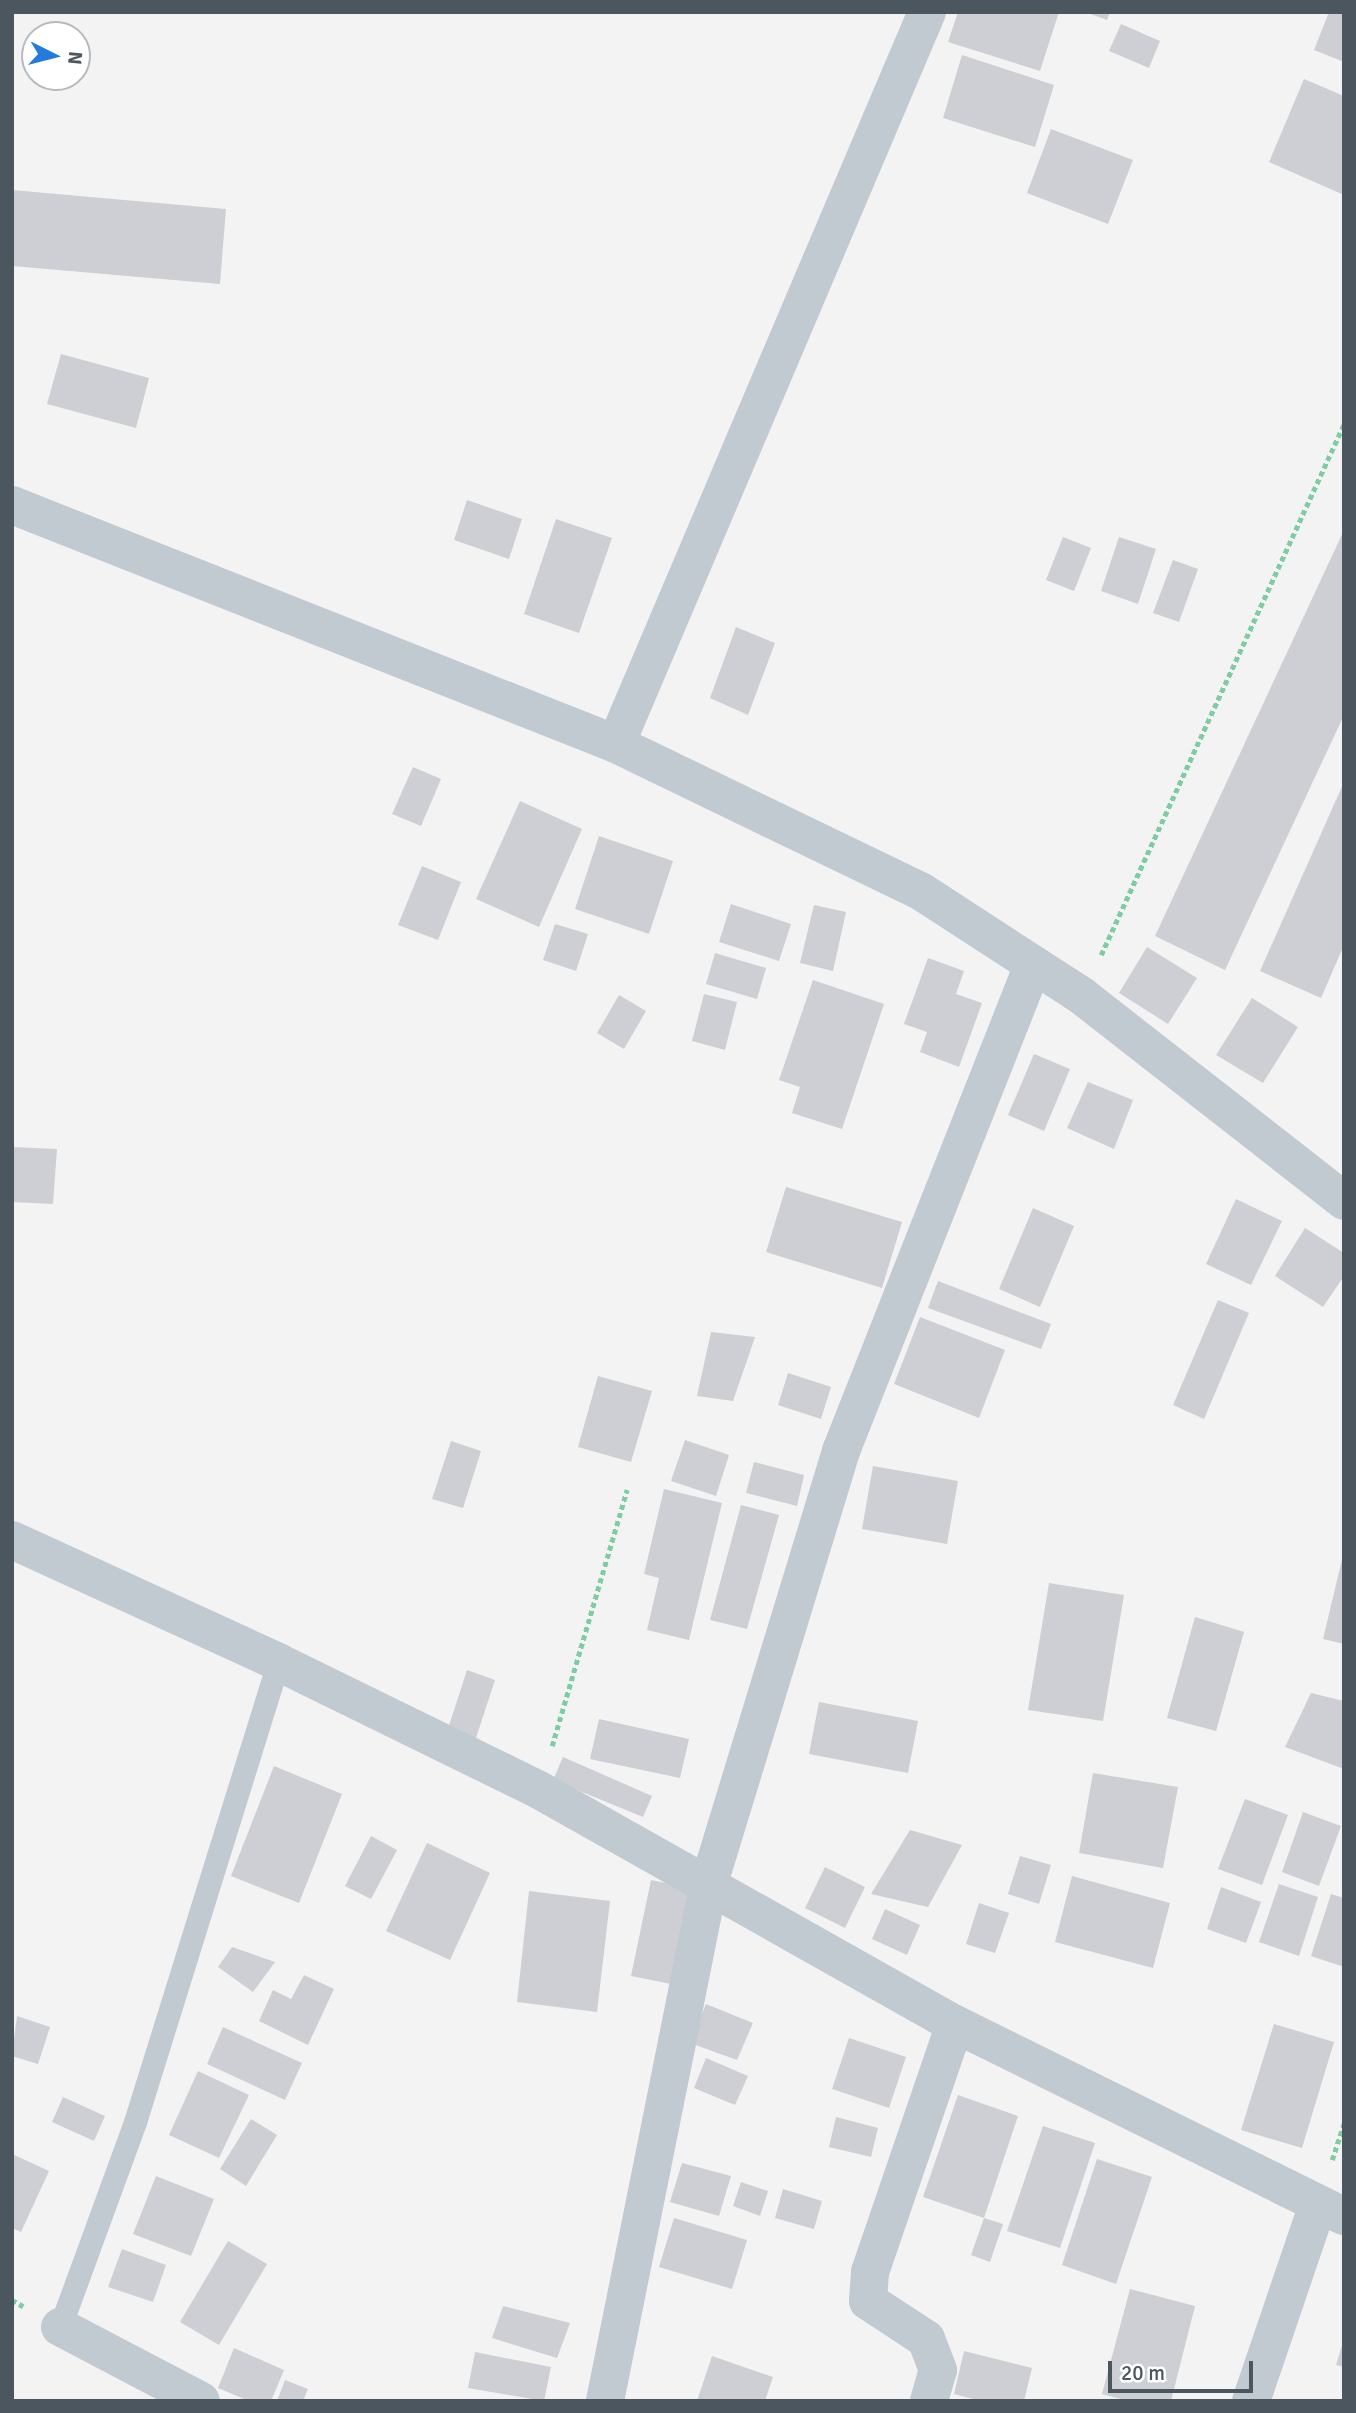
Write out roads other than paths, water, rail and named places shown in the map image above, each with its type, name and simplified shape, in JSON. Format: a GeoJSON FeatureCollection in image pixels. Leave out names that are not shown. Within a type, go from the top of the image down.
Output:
{"type":"FeatureCollection","features":[{"type":"Feature","properties":{"kind":"street"},"geometry":{"type":"LineString","coordinates":[[616,744],[927,12]]}},
{"type":"Feature","properties":{"kind":"street"},"geometry":{"type":"LineString","coordinates":[[12,505],[616,744],[922,892],[1082,996],[1344,1201]]}},
{"type":"Feature","properties":{"kind":"street"},"geometry":{"type":"LineString","coordinates":[[605,2401],[709,1883],[841,1451],[1033,965]]}},
{"type":"Feature","properties":{"kind":"street"},"geometry":{"type":"LineString","coordinates":[[12,1540],[278,1662],[539,1790],[709,1883],[955,2024],[1331,2210],[1251,2401]]}},
{"type":"Feature","properties":{"kind":"street"},"geometry":{"type":"LineString","coordinates":[[929,2401],[938,2370],[926,2339],[868,2301],[870,2272],[955,2024]]}},
{"type":"Feature","properties":{"kind":"street"},"geometry":{"type":"LineString","coordinates":[[60,2327],[201,2401]]}},
{"type":"Feature","properties":{"kind":"lane"},"geometry":{"type":"LineString","coordinates":[[60,2327],[135,2122],[278,1662]]}}]}
